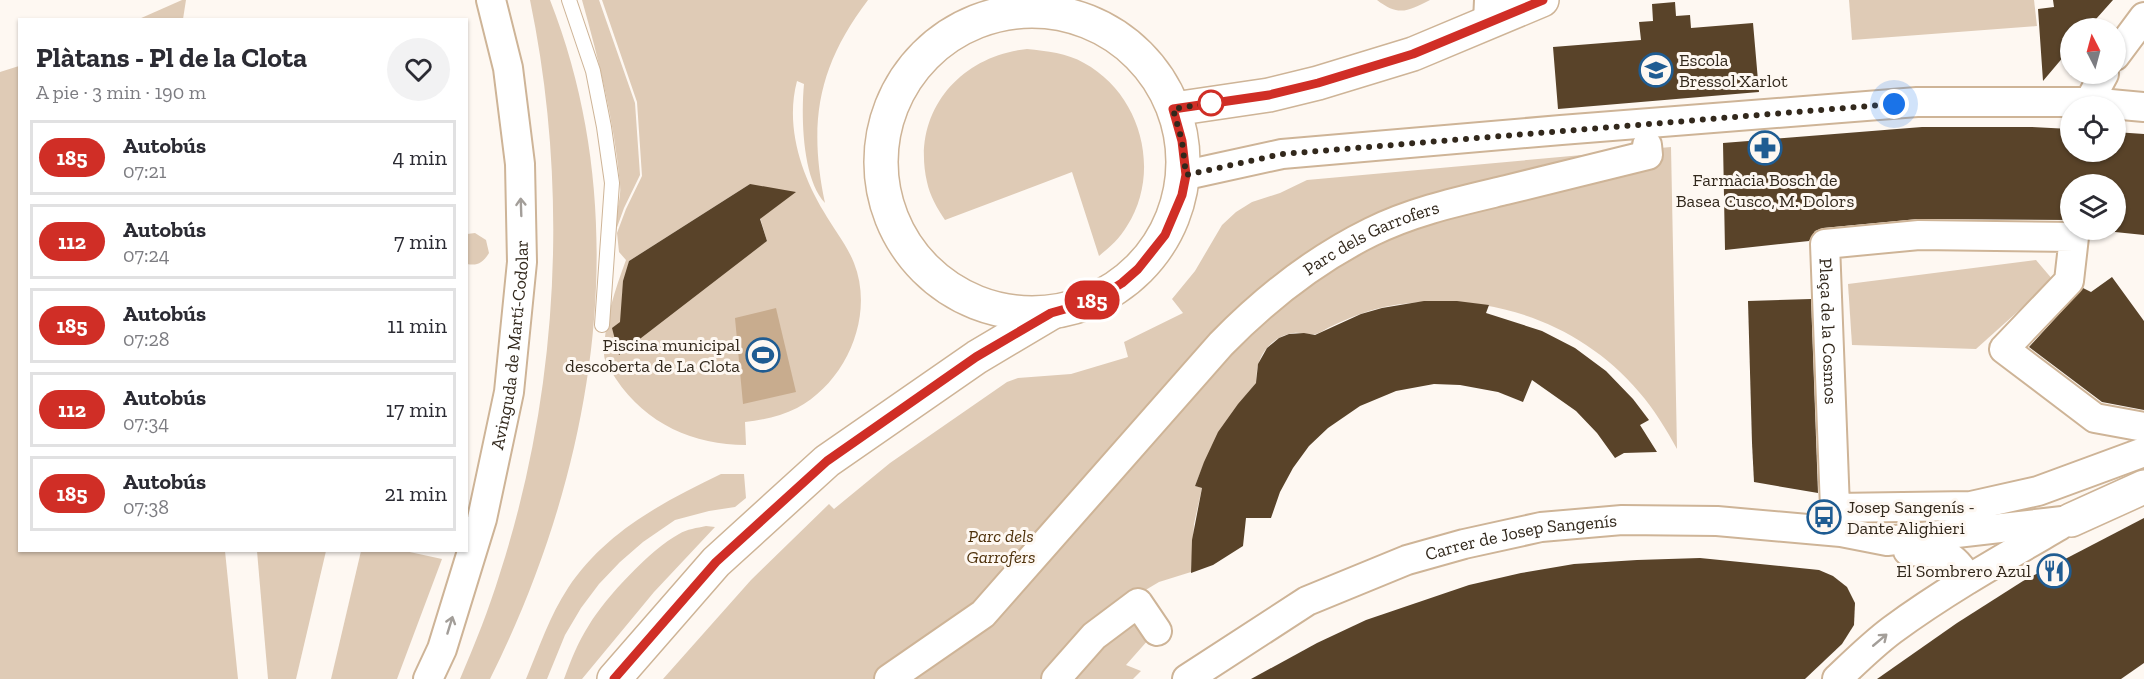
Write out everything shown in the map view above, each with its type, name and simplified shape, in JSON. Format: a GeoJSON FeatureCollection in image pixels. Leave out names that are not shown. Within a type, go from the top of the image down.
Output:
{"type":"FeatureCollection","features":[{"type":"Feature","properties":{"kind":"street","name":"Avinguda de Martí-Codolar"},"geometry":{"type":"LineString","coordinates":[[428,679],[442,649],[482,519],[509,392],[522,262],[520,164],[508,68],[491,0]]}},
{"type":"Feature","properties":{"kind":"street"},"geometry":{"type":"LineString","coordinates":[[956,31],[969,0]]}},
{"type":"Feature","properties":{"kind":"street"},"geometry":{"type":"LineString","coordinates":[[614,679],[716,562],[827,461],[976,357],[1051,313],[1083,304],[1122,283],[1138,269],[1165,235],[1175,215],[1186,175],[1182,141],[1166,92],[1143,59],[1096,13],[1066,0]]}},
{"type":"Feature","properties":{"kind":"street"},"geometry":{"type":"LineString","coordinates":[[1173,109],[1269,95],[1318,83],[1413,54],[1488,11],[1542,0]]}},
{"type":"Feature","properties":{"kind":"street"},"geometry":{"type":"LineString","coordinates":[[1051,313],[1005,309],[957,293],[937,280],[912,254],[893,224],[885,201],[880,154],[883,131],[898,90],[910,71],[925,55],[956,31],[980,20],[1004,14],[1030,11],[1080,17],[1096,13]]}},
{"type":"Feature","properties":{"kind":"street"},"geometry":{"type":"LineString","coordinates":[[2126,41],[2144,17]]}},
{"type":"Feature","properties":{"kind":"street"},"geometry":{"type":"LineString","coordinates":[[1186,175],[1282,154],[1549,131],[1917,102],[2060,102]]}},
{"type":"Feature","properties":{"kind":"street"},"geometry":{"type":"LineString","coordinates":[[2126,105],[2144,107]]}},
{"type":"Feature","properties":{"kind":"street","name":"Parc dels Garrofers"},"geometry":{"type":"LineString","coordinates":[[889,679],[984,614],[1221,344],[1254,311],[1305,271],[1364,236],[1408,217],[1446,204],[1648,155],[1647,145]]}},
{"type":"Feature","properties":{"kind":"street","name":"Plaça de la Cosmos"},"geometry":{"type":"LineString","coordinates":[[2144,427],[2095,418],[2004,349],[2069,281],[2074,237],[1919,235],[1825,244],[1835,508],[1971,506],[2038,491],[2144,452]]}},
{"type":"Feature","properties":{"kind":"street"},"geometry":{"type":"LineString","coordinates":[[1837,679],[1890,631],[1977,573],[2071,520],[2144,487]]}},
{"type":"Feature","properties":{"kind":"street","name":"Carrer de Josep Sangenís"},"geometry":{"type":"LineString","coordinates":[[1186,679],[1307,601],[1407,560],[1464,544],[1541,527],[1622,520],[1717,521],[1841,532],[1887,541],[2071,520]]}},
{"type":"Feature","properties":{"kind":"street","name":"Carrer de Josep Sangenís"},"geometry":{"type":"LineString","coordinates":[[1948,534],[1977,543],[1977,573]]}},
{"type":"Feature","properties":{"kind":"street","name":"Carrer de Josep Sangenís"},"geometry":{"type":"LineString","coordinates":[[1887,541],[1894,550],[1943,553],[1977,573]]}},
{"type":"Feature","properties":{"kind":"street"},"geometry":{"type":"LineString","coordinates":[[1056,679],[1094,636],[1138,603],[1157,631]]}},
{"type":"Feature","properties":{"kind":"lane"},"geometry":{"type":"LineString","coordinates":[[569,0],[593,71],[612,183],[602,325]]}},
{"type":"Feature","properties":{"kind":"green space"},"geometry":{"type":"Polygon","coordinates":[[[182,0],[186,0],[183,18],[141,18],[182,0]]]}},
{"type":"Feature","properties":{"kind":"green space"},"geometry":{"type":"Polygon","coordinates":[[[530,0],[550,0],[577,84],[592,170],[597,257],[592,344],[578,431],[555,516],[526,599],[490,679],[460,679],[491,600],[520,504],[535,433],[546,361],[552,288],[553,216],[550,143],[542,71],[530,0]]]}},
{"type":"Feature","properties":{"kind":"green space"},"geometry":{"type":"Polygon","coordinates":[[[582,0],[599,0],[635,103],[640,175],[615,233],[620,190],[614,137],[582,0]]]}},
{"type":"Feature","properties":{"kind":"green space"},"geometry":{"type":"Polygon","coordinates":[[[602,0],[868,0],[838,48],[821,96],[818,146],[825,203],[817,192],[807,163],[803,129],[804,84],[797,81],[793,115],[797,149],[808,182],[854,263],[860,283],[861,304],[858,325],[852,346],[830,382],[797,408],[772,417],[745,422],[746,445],[708,441],[690,436],[657,420],[628,395],[605,361],[604,342],[608,318],[626,260],[619,252],[617,233],[642,176],[637,102],[602,0]],[[750,184],[629,261],[622,295],[622,321],[767,241],[750,184]]]}},
{"type":"Feature","properties":{"kind":"green space"},"geometry":{"type":"Polygon","coordinates":[[[1377,0],[1430,0],[1416,7],[1398,10],[1391,9],[1377,0]]]}},
{"type":"Feature","properties":{"kind":"green space"},"geometry":{"type":"Polygon","coordinates":[[[1849,0],[2034,0],[2037,26],[1852,40],[1849,0]]]}},
{"type":"Feature","properties":{"kind":"green space"},"geometry":{"type":"Polygon","coordinates":[[[1027,49],[1071,57],[1104,77],[1120,94],[1132,114],[1140,136],[1144,158],[1143,182],[1138,204],[1121,234],[1099,256],[1072,172],[945,220],[930,192],[924,157],[926,133],[934,111],[946,92],[961,76],[980,63],[1003,54],[1027,49]]]}},
{"type":"Feature","properties":{"kind":"green space"},"geometry":{"type":"Polygon","coordinates":[[[18,66],[18,552],[225,552],[238,679],[0,679],[0,72],[18,66]]]}},
{"type":"Feature","properties":{"kind":"green space","name":"Parc dels Garrofers"},"geometry":{"type":"Polygon","coordinates":[[[1671,147],[1677,449],[1650,405],[1614,366],[1586,345],[1556,328],[1523,315],[1489,306],[1454,302],[1419,302],[1384,307],[1351,318],[1316,334],[1285,335],[1265,350],[1258,365],[1257,382],[1221,431],[1195,486],[1202,488],[1194,524],[1191,572],[1159,582],[1122,604],[1149,639],[1126,665],[1141,671],[1133,679],[663,679],[751,580],[829,504],[834,509],[890,463],[1007,382],[1018,378],[1071,374],[1128,357],[1124,342],[1183,313],[1172,299],[1195,271],[1222,225],[1252,202],[1280,193],[1307,180],[1671,147]]]}},
{"type":"Feature","properties":{"kind":"green space"},"geometry":{"type":"Polygon","coordinates":[[[475,233],[486,240],[489,253],[480,263],[474,265],[468,264],[468,234],[475,233]]]}},
{"type":"Feature","properties":{"kind":"green space"},"geometry":{"type":"Polygon","coordinates":[[[2036,260],[2053,280],[1976,349],[1852,345],[1848,284],[2036,260]]]}},
{"type":"Feature","properties":{"kind":"green space"},"geometry":{"type":"Polygon","coordinates":[[[721,474],[744,474],[746,498],[735,507],[675,520],[643,542],[599,584],[581,608],[565,635],[547,679],[526,679],[562,598],[599,550],[637,520],[721,474]]]}},
{"type":"Feature","properties":{"kind":"green space"},"geometry":{"type":"Polygon","coordinates":[[[706,526],[715,527],[654,592],[582,679],[564,679],[585,631],[618,588],[643,562],[668,541],[685,531],[706,526]]]}},
{"type":"Feature","properties":{"kind":"green space"},"geometry":{"type":"Polygon","coordinates":[[[257,552],[326,552],[296,679],[268,679],[257,552]]]}},
{"type":"Feature","properties":{"kind":"green space"},"geometry":{"type":"Polygon","coordinates":[[[361,552],[410,552],[442,559],[397,679],[331,679],[361,552]]]}},
{"type":"Feature","properties":{"kind":"shaded area","name":"Piscina municipal descoberta de La Clota"},"geometry":{"type":"Polygon","coordinates":[[[776,308],[796,392],[743,404],[735,318],[776,308]]]}},
{"type":"Feature","properties":{"kind":"building"},"geometry":{"type":"Polygon","coordinates":[[[2053,0],[2113,0],[2097,18],[2060,18],[2060,61],[2043,81],[2038,9],[2054,7],[2053,0]]]}},
{"type":"Feature","properties":{"kind":"building","name":"Escola Bressol Xarlot"},"geometry":{"type":"Polygon","coordinates":[[[1675,2],[1676,16],[1690,15],[1691,28],[1753,23],[1759,92],[1558,109],[1553,47],[1641,40],[1639,22],[1653,21],[1652,4],[1675,2]]]}},
{"type":"Feature","properties":{"kind":"building"},"geometry":{"type":"Polygon","coordinates":[[[1922,127],[2032,127],[2060,128],[2060,162],[2126,162],[2126,133],[2144,134],[2144,235],[2126,233],[2126,174],[2060,174],[2060,220],[1918,219],[1823,228],[1815,231],[1809,241],[1725,250],[1723,143],[1922,127]]]}},
{"type":"Feature","properties":{"kind":"building"},"geometry":{"type":"Polygon","coordinates":[[[750,184],[796,192],[760,219],[767,241],[619,355],[612,328],[620,322],[623,281],[629,261],[750,184]]]}},
{"type":"Feature","properties":{"kind":"building"},"geometry":{"type":"Polygon","coordinates":[[[2112,277],[2144,321],[2144,410],[2102,402],[2029,347],[2083,288],[2091,292],[2112,277]]]}},
{"type":"Feature","properties":{"kind":"building"},"geometry":{"type":"Polygon","coordinates":[[[1811,299],[1818,493],[1754,482],[1752,443],[1748,301],[1811,299]]]}},
{"type":"Feature","properties":{"kind":"building"},"geometry":{"type":"Polygon","coordinates":[[[1424,301],[1457,301],[1489,305],[1486,313],[1542,331],[1575,348],[1606,371],[1633,399],[1649,420],[1640,425],[1657,452],[1624,453],[1615,458],[1597,433],[1576,411],[1532,380],[1523,402],[1498,392],[1460,385],[1434,384],[1396,391],[1360,406],[1328,428],[1309,446],[1293,468],[1280,492],[1271,518],[1246,518],[1243,546],[1213,565],[1191,573],[1192,540],[1202,488],[1195,486],[1218,432],[1256,383],[1258,364],[1267,348],[1279,338],[1289,334],[1315,335],[1361,314],[1424,301]]]}},
{"type":"Feature","properties":{"kind":"building"},"geometry":{"type":"Polygon","coordinates":[[[2144,518],[2144,663],[2121,679],[1877,679],[1957,623],[2023,581],[2144,518]]]}},
{"type":"Feature","properties":{"kind":"building"},"geometry":{"type":"Polygon","coordinates":[[[1700,558],[1819,570],[1833,576],[1847,587],[1855,603],[1854,625],[1842,644],[1805,679],[1251,679],[1317,643],[1366,620],[1469,585],[1574,564],[1700,558]]]}},
{"type":"Feature","properties":{"kind":"bus line","name":"185"},"geometry":{"type":"LineString","coordinates":[[614,679],[716,562],[827,461],[976,357],[1051,313],[1083,304],[1103,295],[1138,269],[1165,235],[1182,195],[1186,175],[1182,141],[1173,109],[1269,95],[1318,83],[1413,54],[1543,0]]}},
{"type":"Feature","properties":{"kind":"place","name":"Escola Bressol Xarlot"},"geometry":{"type":"Point","coordinates":[1656,70]}},
{"type":"Feature","properties":{"kind":"place","name":"Farmàcia Bosch de Basea Cusco, M. Dolors"},"geometry":{"type":"Point","coordinates":[1765,148]}},
{"type":"Feature","properties":{"kind":"place","name":"Piscina municipal descoberta de La Clota"},"geometry":{"type":"Point","coordinates":[763,355]}},
{"type":"Feature","properties":{"kind":"place","name":"Josep Sangenís - Dante Alighieri"},"geometry":{"type":"Point","coordinates":[1824,517]}},
{"type":"Feature","properties":{"kind":"place","name":"El Sombrero Azul"},"geometry":{"type":"Point","coordinates":[2054,571]}},
{"type":"Feature","properties":{"kind":"route"},"geometry":{"type":"LineString","coordinates":[[1211,103],[1173,109],[1182,141],[1186,175],[1282,154],[1894,104]]}}]}
